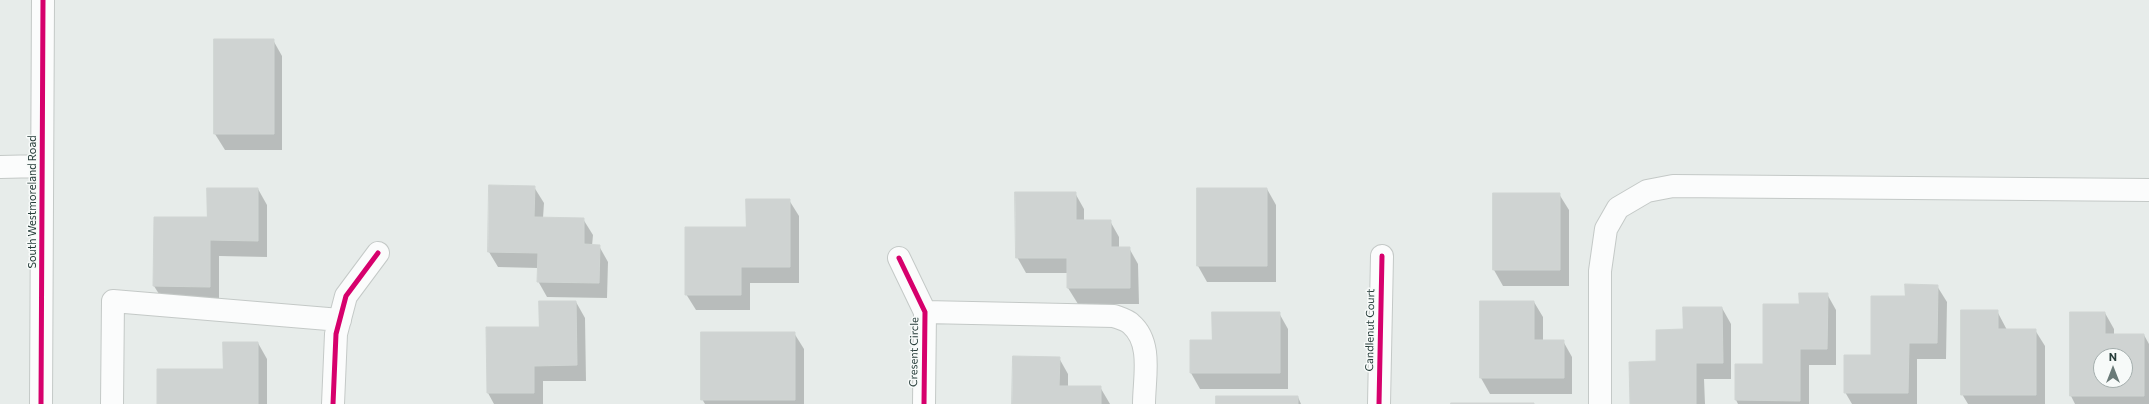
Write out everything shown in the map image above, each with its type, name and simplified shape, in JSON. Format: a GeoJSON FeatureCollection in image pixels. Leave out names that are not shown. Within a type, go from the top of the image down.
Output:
{"type":"FeatureCollection","features":[{"type":"Feature","properties":{"kind":"street","name":"South Westmoreland Road"},"geometry":{"type":"LineString","coordinates":[[41,404],[43,0]]}},
{"type":"Feature","properties":{"kind":"street"},"geometry":{"type":"LineString","coordinates":[[0,167],[42,166]]}},
{"type":"Feature","properties":{"kind":"street"},"geometry":{"type":"LineString","coordinates":[[1600,404],[1600,271],[1606,229],[1618,208],[1647,191],[1673,186],[2149,190]]}},
{"type":"Feature","properties":{"kind":"street"},"geometry":{"type":"LineString","coordinates":[[333,404],[336,334],[346,296],[378,253]]}},
{"type":"Feature","properties":{"kind":"street","name":"Candlenut Court"},"geometry":{"type":"LineString","coordinates":[[1379,404],[1382,256]]}},
{"type":"Feature","properties":{"kind":"street","name":"Cresent Circle"},"geometry":{"type":"LineString","coordinates":[[899,258],[925,312],[924,404]]}},
{"type":"Feature","properties":{"kind":"street"},"geometry":{"type":"LineString","coordinates":[[112,404],[113,300],[340,320]]}},
{"type":"Feature","properties":{"kind":"street"},"geometry":{"type":"LineString","coordinates":[[925,312],[1114,316],[1130,323],[1141,335],[1145,348],[1144,404]]}},
{"type":"Feature","properties":{"kind":"building"},"geometry":{"type":"Polygon","coordinates":[[[214,39],[274,39],[274,134],[214,134],[214,39]]]}},
{"type":"Feature","properties":{"kind":"building"},"geometry":{"type":"Polygon","coordinates":[[[489,185],[535,186],[534,217],[584,218],[584,244],[600,245],[599,283],[537,282],[538,253],[488,252],[489,185]]]}},
{"type":"Feature","properties":{"kind":"building"},"geometry":{"type":"Polygon","coordinates":[[[207,188],[258,188],[258,241],[210,240],[210,287],[153,286],[154,217],[207,217],[207,188]]]}},
{"type":"Feature","properties":{"kind":"building"},"geometry":{"type":"Polygon","coordinates":[[[1197,188],[1267,188],[1267,266],[1197,266],[1197,188]]]}},
{"type":"Feature","properties":{"kind":"building"},"geometry":{"type":"Polygon","coordinates":[[[1015,192],[1076,192],[1076,220],[1111,220],[1111,247],[1130,247],[1130,288],[1067,288],[1067,258],[1016,258],[1015,192]]]}},
{"type":"Feature","properties":{"kind":"building"},"geometry":{"type":"Polygon","coordinates":[[[1493,193],[1560,193],[1560,270],[1493,270],[1493,193]]]}},
{"type":"Feature","properties":{"kind":"building"},"geometry":{"type":"Polygon","coordinates":[[[746,199],[790,199],[790,267],[741,267],[741,295],[685,295],[685,227],[746,227],[746,199]]]}},
{"type":"Feature","properties":{"kind":"building"},"geometry":{"type":"Polygon","coordinates":[[[1905,284],[1938,285],[1937,343],[1909,343],[1908,393],[1844,393],[1844,355],[1871,355],[1871,296],[1905,296],[1905,284]]]}},
{"type":"Feature","properties":{"kind":"building"},"geometry":{"type":"Polygon","coordinates":[[[1799,293],[1828,293],[1827,349],[1800,349],[1800,401],[1735,400],[1735,364],[1763,364],[1763,304],[1799,304],[1799,293]]]}},
{"type":"Feature","properties":{"kind":"building"},"geometry":{"type":"Polygon","coordinates":[[[539,301],[576,301],[577,365],[534,366],[534,393],[487,393],[486,327],[539,327],[539,301]]]}},
{"type":"Feature","properties":{"kind":"building"},"geometry":{"type":"Polygon","coordinates":[[[1480,301],[1534,301],[1534,340],[1564,340],[1564,378],[1480,378],[1480,301]]]}},
{"type":"Feature","properties":{"kind":"building"},"geometry":{"type":"Polygon","coordinates":[[[1683,307],[1722,307],[1723,363],[1696,363],[1696,404],[1630,404],[1629,362],[1656,361],[1656,330],[1683,329],[1683,307]]]}},
{"type":"Feature","properties":{"kind":"building"},"geometry":{"type":"Polygon","coordinates":[[[1961,310],[1998,310],[1998,329],[2036,329],[2036,395],[1961,395],[1961,310]]]}},
{"type":"Feature","properties":{"kind":"building"},"geometry":{"type":"Polygon","coordinates":[[[1212,312],[1280,312],[1280,373],[1190,373],[1190,340],[1212,340],[1212,312]]]}},
{"type":"Feature","properties":{"kind":"building"},"geometry":{"type":"Polygon","coordinates":[[[2070,312],[2105,312],[2105,334],[2144,334],[2144,396],[2070,396],[2070,312]]]}},
{"type":"Feature","properties":{"kind":"building"},"geometry":{"type":"Polygon","coordinates":[[[701,332],[795,332],[795,400],[701,400],[701,332]]]}},
{"type":"Feature","properties":{"kind":"building"},"geometry":{"type":"Polygon","coordinates":[[[223,342],[258,342],[258,404],[157,404],[157,369],[223,369],[223,342]]]}},
{"type":"Feature","properties":{"kind":"building"},"geometry":{"type":"Polygon","coordinates":[[[1013,356],[1060,357],[1059,386],[1101,386],[1101,404],[1012,404],[1013,356]]]}},
{"type":"Feature","properties":{"kind":"building"},"geometry":{"type":"Polygon","coordinates":[[[1216,396],[1298,396],[1298,404],[1216,404],[1216,396]]]}},
{"type":"Feature","properties":{"kind":"building"},"geometry":{"type":"Polygon","coordinates":[[[1534,403],[1534,404],[1451,404],[1534,403]]]}},
{"type":"Feature","properties":{"kind":"cycle path"},"geometry":{"type":"LineString","coordinates":[[41,404],[43,0]]}},
{"type":"Feature","properties":{"kind":"cycle path"},"geometry":{"type":"LineString","coordinates":[[333,404],[336,334],[346,296],[378,253]]}},
{"type":"Feature","properties":{"kind":"cycle path"},"geometry":{"type":"LineString","coordinates":[[1379,404],[1382,256]]}},
{"type":"Feature","properties":{"kind":"cycle path"},"geometry":{"type":"LineString","coordinates":[[899,258],[925,312],[924,404]]}}]}
